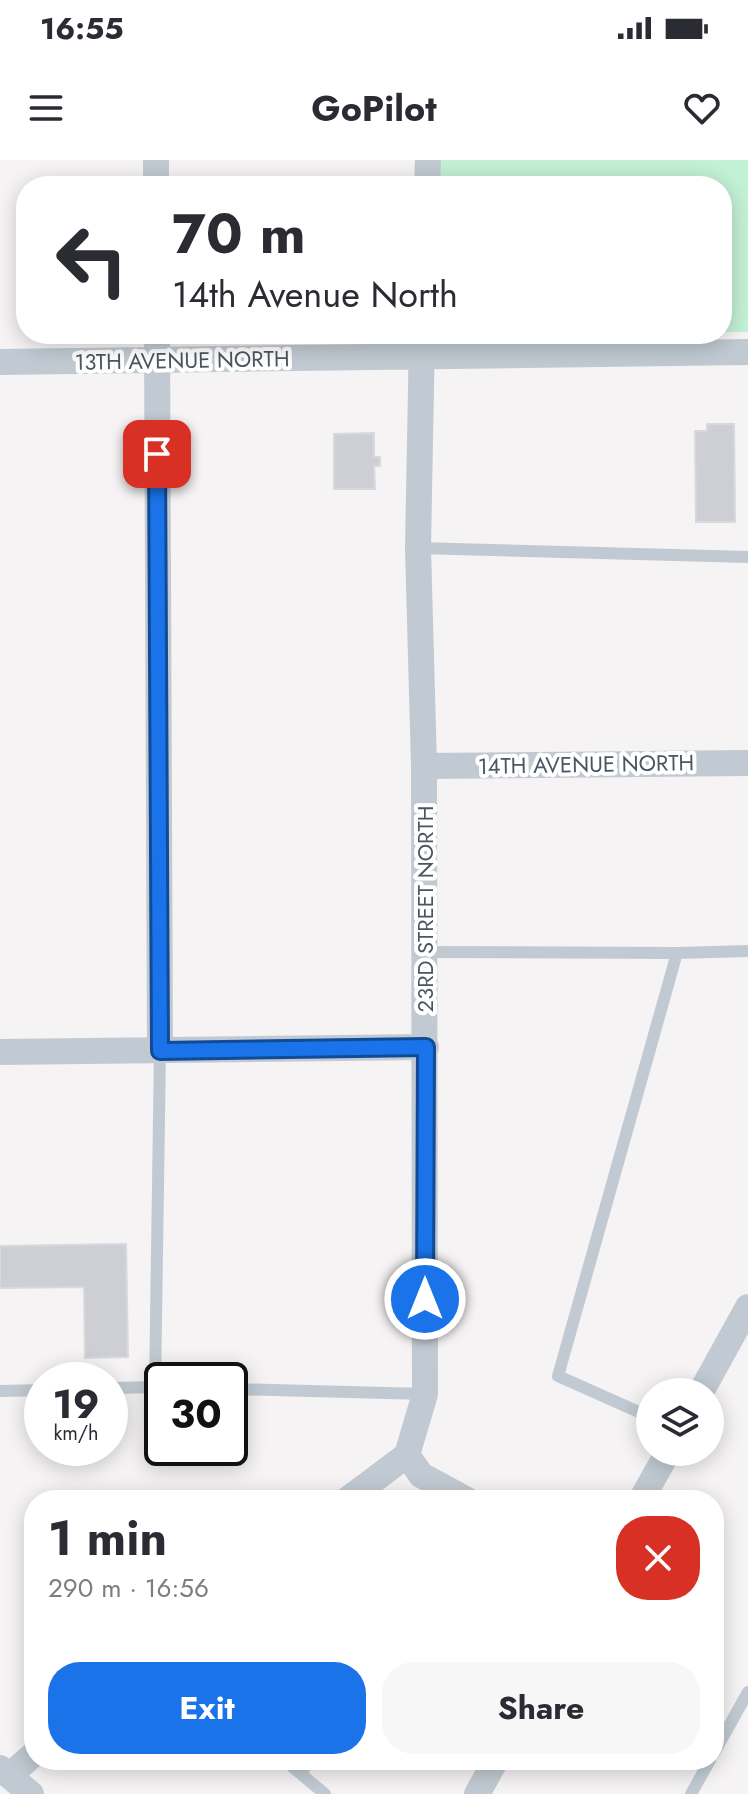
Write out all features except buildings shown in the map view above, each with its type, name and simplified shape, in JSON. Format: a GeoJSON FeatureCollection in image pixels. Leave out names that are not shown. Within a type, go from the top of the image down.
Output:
{"type":"FeatureCollection","features":[{"type":"Feature","properties":{"kind":"street","name":"13TH AVENUE NORTH"},"geometry":{"type":"LineString","coordinates":[[0,362],[157,347],[422,345],[748,352]]}},
{"type":"Feature","properties":{"kind":"street","name":"23RD STREET NORTH"},"geometry":{"type":"LineString","coordinates":[[407,1455],[425,1394],[424,766],[418,548],[422,345]]}},
{"type":"Feature","properties":{"kind":"street"},"geometry":{"type":"LineString","coordinates":[[157,347],[160,1051]]}},
{"type":"Feature","properties":{"kind":"street","name":"14TH AVENUE NORTH"},"geometry":{"type":"LineString","coordinates":[[424,766],[748,763]]}},
{"type":"Feature","properties":{"kind":"street"},"geometry":{"type":"LineString","coordinates":[[0,1052],[426,1047]]}},
{"type":"Feature","properties":{"kind":"street"},"geometry":{"type":"LineString","coordinates":[[709,1378],[748,1307]]}},
{"type":"Feature","properties":{"kind":"street"},"geometry":{"type":"LineString","coordinates":[[360,1490],[407,1455],[421,1475],[449,1490]]}},
{"type":"Feature","properties":{"kind":"street"},"geometry":{"type":"LineString","coordinates":[[647,1490],[660,1466]]}},
{"type":"Feature","properties":{"kind":"street"},"geometry":{"type":"LineString","coordinates":[[24,1760],[5,1771],[31,1794]]}},
{"type":"Feature","properties":{"kind":"street"},"geometry":{"type":"LineString","coordinates":[[477,1794],[490,1770]]}},
{"type":"Feature","properties":{"kind":"lane"},"geometry":{"type":"LineString","coordinates":[[418,548],[748,557]]}},
{"type":"Feature","properties":{"kind":"lane"},"geometry":{"type":"LineString","coordinates":[[425,952],[748,951]]}},
{"type":"Feature","properties":{"kind":"lane"},"geometry":{"type":"LineString","coordinates":[[636,1411],[558,1376],[677,953]]}},
{"type":"Feature","properties":{"kind":"lane"},"geometry":{"type":"LineString","coordinates":[[158,1362],[160,1051]]}},
{"type":"Feature","properties":{"kind":"lane"},"geometry":{"type":"LineString","coordinates":[[248,1389],[425,1394]]}},
{"type":"Feature","properties":{"kind":"lane"},"geometry":{"type":"LineString","coordinates":[[0,1391],[24,1390]]}},
{"type":"Feature","properties":{"kind":"lane"},"geometry":{"type":"LineString","coordinates":[[724,1735],[748,1692]]}},
{"type":"Feature","properties":{"kind":"lane"},"geometry":{"type":"LineString","coordinates":[[296,1770],[325,1794]]}},
{"type":"Feature","properties":{"kind":"lane"},"geometry":{"type":"LineString","coordinates":[[691,1794],[704,1770]]}},
{"type":"Feature","properties":{"kind":"green space"},"geometry":{"type":"Polygon","coordinates":[[[428,160],[748,160],[748,332],[732,332],[732,176],[427,176],[428,160]]]}},
{"type":"Feature","properties":{"kind":"route"},"geometry":{"type":"LineString","coordinates":[[157,454],[160,1051],[426,1047],[425,1299]]}}]}
